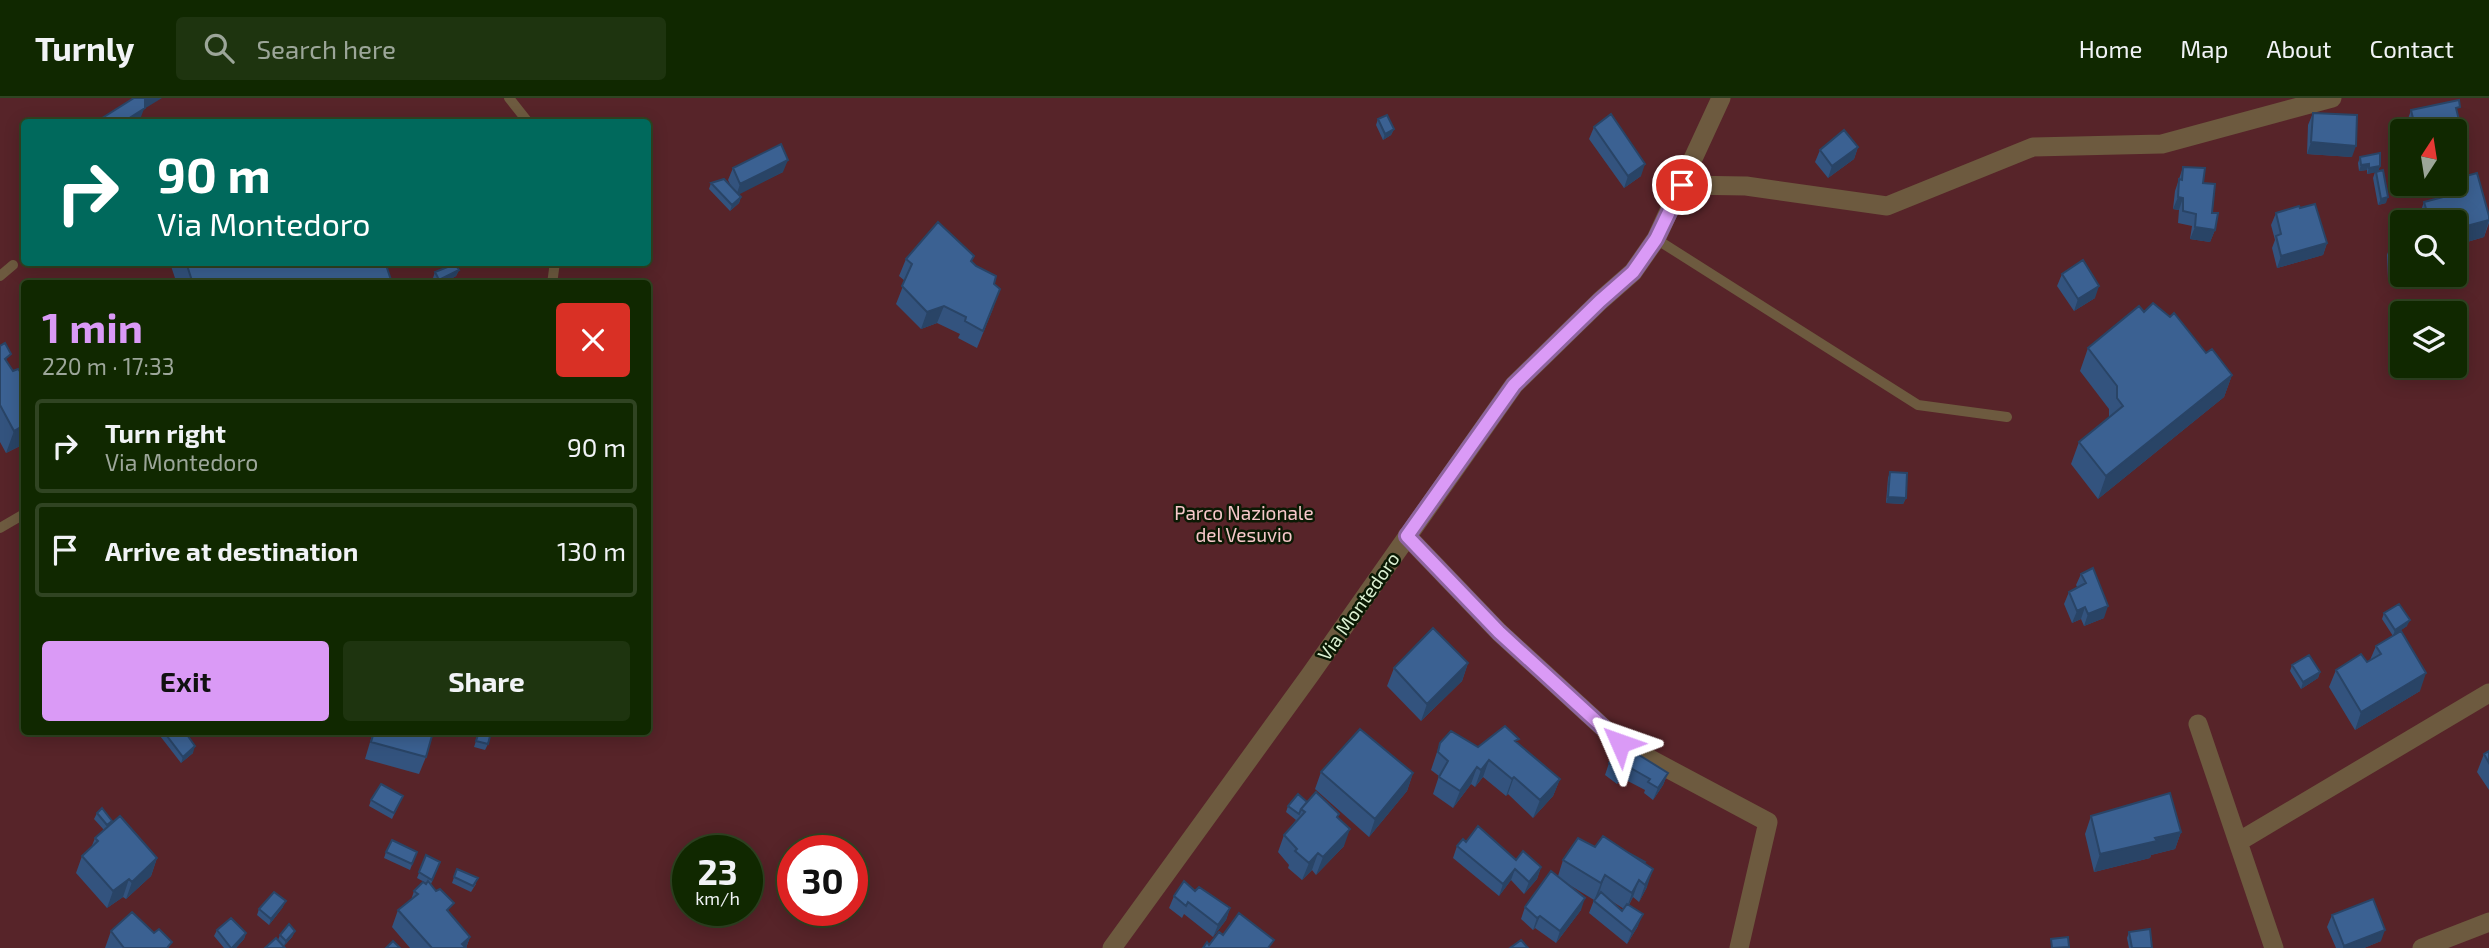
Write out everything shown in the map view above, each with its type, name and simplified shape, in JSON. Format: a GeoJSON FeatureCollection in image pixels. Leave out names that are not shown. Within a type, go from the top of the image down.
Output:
{"type":"FeatureCollection","features":[{"type":"Feature","properties":{"kind":"street","name":"Via Montedoro"},"geometry":{"type":"LineString","coordinates":[[1112,948],[1514,385],[1633,272],[1656,239],[1721,98]]}},
{"type":"Feature","properties":{"kind":"street"},"geometry":{"type":"LineString","coordinates":[[1682,185],[1746,186],[1887,206],[2033,147],[2162,144],[2332,98]]}},
{"type":"Feature","properties":{"kind":"street"},"geometry":{"type":"LineString","coordinates":[[1407,536],[1499,632],[1620,743],[1768,822],[1740,948]]}},
{"type":"Feature","properties":{"kind":"street"},"geometry":{"type":"LineString","coordinates":[[2238,842],[2489,693]]}},
{"type":"Feature","properties":{"kind":"street"},"geometry":{"type":"LineString","coordinates":[[2198,724],[2274,948]]}},
{"type":"Feature","properties":{"kind":"street"},"geometry":{"type":"LineString","coordinates":[[2421,948],[2489,922]]}},
{"type":"Feature","properties":{"kind":"lane"},"geometry":{"type":"LineString","coordinates":[[509,98],[526,119]]}},
{"type":"Feature","properties":{"kind":"lane"},"geometry":{"type":"LineString","coordinates":[[1656,239],[1918,405],[2007,417]]}},
{"type":"Feature","properties":{"kind":"lane"},"geometry":{"type":"LineString","coordinates":[[0,276],[13,265]]}},
{"type":"Feature","properties":{"kind":"lane"},"geometry":{"type":"LineString","coordinates":[[0,528],[21,516]]}},
{"type":"Feature","properties":{"kind":"green space","name":"Parco Nazionale del Vesuvio"},"geometry":{"type":"Polygon","coordinates":[[[0,98],[2489,98],[2489,948],[0,948],[0,98]]]}},
{"type":"Feature","properties":{"kind":"building"},"geometry":{"type":"Polygon","coordinates":[[[134,98],[145,98],[145,108],[128,119],[101,119],[134,98]]]}},
{"type":"Feature","properties":{"kind":"building"},"geometry":{"type":"Polygon","coordinates":[[[2459,100],[2460,107],[2456,108],[2459,119],[2413,119],[2411,110],[2459,100]]]}},
{"type":"Feature","properties":{"kind":"building"},"geometry":{"type":"Polygon","coordinates":[[[2313,113],[2357,115],[2356,146],[2311,142],[2313,113]]]}},
{"type":"Feature","properties":{"kind":"building"},"geometry":{"type":"Polygon","coordinates":[[[1611,114],[1645,164],[1628,176],[1594,127],[1611,114]]]}},
{"type":"Feature","properties":{"kind":"building"},"geometry":{"type":"Polygon","coordinates":[[[1387,115],[1394,129],[1385,134],[1378,119],[1387,115]]]}},
{"type":"Feature","properties":{"kind":"building"},"geometry":{"type":"Polygon","coordinates":[[[1844,130],[1858,147],[1832,166],[1820,150],[1844,130]]]}},
{"type":"Feature","properties":{"kind":"building"},"geometry":{"type":"Polygon","coordinates":[[[781,144],[788,160],[740,184],[733,168],[781,144]]]}},
{"type":"Feature","properties":{"kind":"building"},"geometry":{"type":"Polygon","coordinates":[[[2380,153],[2380,166],[2369,168],[2369,164],[2361,165],[2360,157],[2380,153]]]}},
{"type":"Feature","properties":{"kind":"building"},"geometry":{"type":"Polygon","coordinates":[[[2183,167],[2205,168],[2203,183],[2215,184],[2212,213],[2218,213],[2215,230],[2195,227],[2196,214],[2183,211],[2183,198],[2178,197],[2183,167]]]}},
{"type":"Feature","properties":{"kind":"building"},"geometry":{"type":"Polygon","coordinates":[[[2383,170],[2388,197],[2381,199],[2376,172],[2383,170]]]}},
{"type":"Feature","properties":{"kind":"building"},"geometry":{"type":"Polygon","coordinates":[[[2477,173],[2489,220],[2467,226],[2467,210],[2426,210],[2424,202],[2447,196],[2468,196],[2468,175],[2477,173]]]}},
{"type":"Feature","properties":{"kind":"building"},"geometry":{"type":"Polygon","coordinates":[[[724,179],[741,197],[732,205],[711,183],[724,179]]]}},
{"type":"Feature","properties":{"kind":"building"},"geometry":{"type":"Polygon","coordinates":[[[2315,204],[2327,243],[2281,256],[2276,236],[2281,234],[2276,213],[2315,204]]]}},
{"type":"Feature","properties":{"kind":"building"},"geometry":{"type":"Polygon","coordinates":[[[938,222],[974,256],[971,261],[976,266],[996,276],[994,284],[1000,289],[983,331],[965,321],[966,317],[944,306],[927,312],[902,286],[912,264],[906,259],[938,222]]]}},
{"type":"Feature","properties":{"kind":"building"},"geometry":{"type":"Polygon","coordinates":[[[2083,260],[2099,286],[2078,299],[2062,274],[2083,260]]]}},
{"type":"Feature","properties":{"kind":"building"},"geometry":{"type":"Polygon","coordinates":[[[187,266],[386,266],[391,280],[192,280],[187,266]]]}},
{"type":"Feature","properties":{"kind":"building"},"geometry":{"type":"Polygon","coordinates":[[[450,266],[456,266],[459,270],[439,280],[435,272],[450,266]]]}},
{"type":"Feature","properties":{"kind":"building"},"geometry":{"type":"Polygon","coordinates":[[[2153,303],[2170,317],[2174,313],[2206,353],[2212,349],[2232,375],[2106,476],[2079,442],[2123,406],[2117,398],[2117,386],[2088,348],[2139,306],[2144,312],[2153,303]]]}},
{"type":"Feature","properties":{"kind":"building"},"geometry":{"type":"Polygon","coordinates":[[[5,343],[11,354],[5,359],[13,371],[18,369],[21,373],[21,427],[14,431],[0,405],[0,346],[5,343]]]}},
{"type":"Feature","properties":{"kind":"building"},"geometry":{"type":"Polygon","coordinates":[[[1890,472],[1907,473],[1906,498],[1888,497],[1890,472]]]}},
{"type":"Feature","properties":{"kind":"building"},"geometry":{"type":"Polygon","coordinates":[[[2093,568],[2108,606],[2088,614],[2085,607],[2077,611],[2069,592],[2086,583],[2081,574],[2093,568]]]}},
{"type":"Feature","properties":{"kind":"building"},"geometry":{"type":"Polygon","coordinates":[[[2399,604],[2410,620],[2395,630],[2384,613],[2399,604]]]}},
{"type":"Feature","properties":{"kind":"building"},"geometry":{"type":"Polygon","coordinates":[[[1433,628],[1468,663],[1427,704],[1394,668],[1433,628]]]}},
{"type":"Feature","properties":{"kind":"building"},"geometry":{"type":"Polygon","coordinates":[[[2401,631],[2426,673],[2361,712],[2336,670],[2361,654],[2367,662],[2381,654],[2376,646],[2401,631]]]}},
{"type":"Feature","properties":{"kind":"building"},"geometry":{"type":"Polygon","coordinates":[[[2309,655],[2320,672],[2303,682],[2292,665],[2309,655]]]}},
{"type":"Feature","properties":{"kind":"building"},"geometry":{"type":"Polygon","coordinates":[[[1505,726],[1519,739],[1515,741],[1560,779],[1540,800],[1489,760],[1481,770],[1477,767],[1460,791],[1439,777],[1448,761],[1438,752],[1440,743],[1451,731],[1478,747],[1505,726]]]}},
{"type":"Feature","properties":{"kind":"building"},"geometry":{"type":"Polygon","coordinates":[[[1360,729],[1413,773],[1375,819],[1321,772],[1360,729]]]}},
{"type":"Feature","properties":{"kind":"building"},"geometry":{"type":"Polygon","coordinates":[[[166,735],[187,735],[195,746],[183,757],[166,735]]]}},
{"type":"Feature","properties":{"kind":"building"},"geometry":{"type":"Polygon","coordinates":[[[373,735],[432,735],[426,757],[371,742],[373,735]]]}},
{"type":"Feature","properties":{"kind":"building"},"geometry":{"type":"Polygon","coordinates":[[[478,735],[490,735],[488,744],[476,741],[478,735]]]}},
{"type":"Feature","properties":{"kind":"building"},"geometry":{"type":"Polygon","coordinates":[[[1623,745],[1668,773],[1658,788],[1648,782],[1650,779],[1627,766],[1622,772],[1609,763],[1623,745]]]}},
{"type":"Feature","properties":{"kind":"building"},"geometry":{"type":"Polygon","coordinates":[[[381,784],[403,796],[394,813],[371,800],[381,784]]]}},
{"type":"Feature","properties":{"kind":"building"},"geometry":{"type":"Polygon","coordinates":[[[1316,792],[1350,829],[1323,857],[1318,853],[1309,863],[1295,851],[1297,849],[1284,835],[1305,812],[1301,809],[1316,792]]]}},
{"type":"Feature","properties":{"kind":"building"},"geometry":{"type":"Polygon","coordinates":[[[2170,793],[2181,832],[2155,838],[2157,841],[2100,854],[2091,816],[2170,793]]]}},
{"type":"Feature","properties":{"kind":"building"},"geometry":{"type":"Polygon","coordinates":[[[1298,794],[1307,802],[1299,814],[1288,806],[1298,794]]]}},
{"type":"Feature","properties":{"kind":"building"},"geometry":{"type":"Polygon","coordinates":[[[102,808],[112,821],[107,825],[97,813],[102,808]]]}},
{"type":"Feature","properties":{"kind":"building"},"geometry":{"type":"Polygon","coordinates":[[[120,816],[157,858],[132,882],[129,879],[113,891],[82,856],[98,841],[95,838],[120,816]]]}},
{"type":"Feature","properties":{"kind":"building"},"geometry":{"type":"Polygon","coordinates":[[[1478,826],[1516,860],[1523,851],[1541,867],[1529,882],[1515,869],[1503,884],[1457,846],[1463,839],[1466,842],[1478,826]]]}},
{"type":"Feature","properties":{"kind":"building"},"geometry":{"type":"Polygon","coordinates":[[[1603,836],[1653,869],[1645,885],[1639,880],[1632,893],[1605,875],[1601,883],[1563,860],[1578,838],[1595,847],[1603,836]]]}},
{"type":"Feature","properties":{"kind":"building"},"geometry":{"type":"Polygon","coordinates":[[[392,840],[417,852],[412,864],[386,852],[392,840]]]}},
{"type":"Feature","properties":{"kind":"building"},"geometry":{"type":"Polygon","coordinates":[[[426,855],[440,862],[432,880],[419,872],[426,855]]]}},
{"type":"Feature","properties":{"kind":"building"},"geometry":{"type":"Polygon","coordinates":[[[457,869],[478,878],[473,886],[454,877],[457,869]]]}},
{"type":"Feature","properties":{"kind":"building"},"geometry":{"type":"Polygon","coordinates":[[[1551,871],[1585,898],[1560,931],[1540,916],[1537,918],[1525,907],[1551,871]]]}},
{"type":"Feature","properties":{"kind":"building"},"geometry":{"type":"Polygon","coordinates":[[[428,881],[436,891],[440,889],[454,903],[447,910],[470,937],[462,944],[466,948],[432,948],[398,910],[418,894],[414,891],[423,882],[426,884],[428,881]]]}},
{"type":"Feature","properties":{"kind":"building"},"geometry":{"type":"Polygon","coordinates":[[[1184,881],[1195,891],[1199,887],[1230,908],[1218,925],[1188,902],[1186,906],[1174,896],[1184,881]]]}},
{"type":"Feature","properties":{"kind":"building"},"geometry":{"type":"Polygon","coordinates":[[[274,892],[286,901],[271,919],[259,909],[274,892]]]}},
{"type":"Feature","properties":{"kind":"building"},"geometry":{"type":"Polygon","coordinates":[[[1601,892],[1622,911],[1627,904],[1643,914],[1632,932],[1594,901],[1601,892]]]}},
{"type":"Feature","properties":{"kind":"building"},"geometry":{"type":"Polygon","coordinates":[[[2373,899],[2385,930],[2344,946],[2332,915],[2373,899]]]}},
{"type":"Feature","properties":{"kind":"building"},"geometry":{"type":"Polygon","coordinates":[[[132,912],[154,933],[159,929],[172,942],[167,948],[124,948],[111,931],[132,912]]]}},
{"type":"Feature","properties":{"kind":"building"},"geometry":{"type":"Polygon","coordinates":[[[1239,913],[1274,940],[1268,948],[1203,948],[1207,942],[1209,945],[1219,932],[1223,935],[1239,913]]]}},
{"type":"Feature","properties":{"kind":"building"},"geometry":{"type":"Polygon","coordinates":[[[231,918],[246,933],[232,948],[217,930],[231,918]]]}},
{"type":"Feature","properties":{"kind":"building"},"geometry":{"type":"Polygon","coordinates":[[[289,924],[295,931],[286,941],[280,935],[289,924]]]}},
{"type":"Feature","properties":{"kind":"building"},"geometry":{"type":"Polygon","coordinates":[[[2150,929],[2152,948],[2132,948],[2129,932],[2150,929]]]}},
{"type":"Feature","properties":{"kind":"building"},"geometry":{"type":"Polygon","coordinates":[[[2068,937],[2069,947],[2052,948],[2051,939],[2068,937]]]}},
{"type":"Feature","properties":{"kind":"building"},"geometry":{"type":"Polygon","coordinates":[[[276,938],[285,948],[265,948],[276,938]]]}},
{"type":"Feature","properties":{"kind":"building"},"geometry":{"type":"Polygon","coordinates":[[[1521,940],[1528,948],[1510,948],[1521,940]]]}},
{"type":"Feature","properties":{"kind":"building"},"geometry":{"type":"Polygon","coordinates":[[[393,941],[400,948],[386,948],[393,941]]]}},
{"type":"Feature","properties":{"kind":"route"},"geometry":{"type":"LineString","coordinates":[[1620,743],[1499,632],[1407,536],[1514,385],[1633,272],[1656,239],[1682,185]]}}]}
